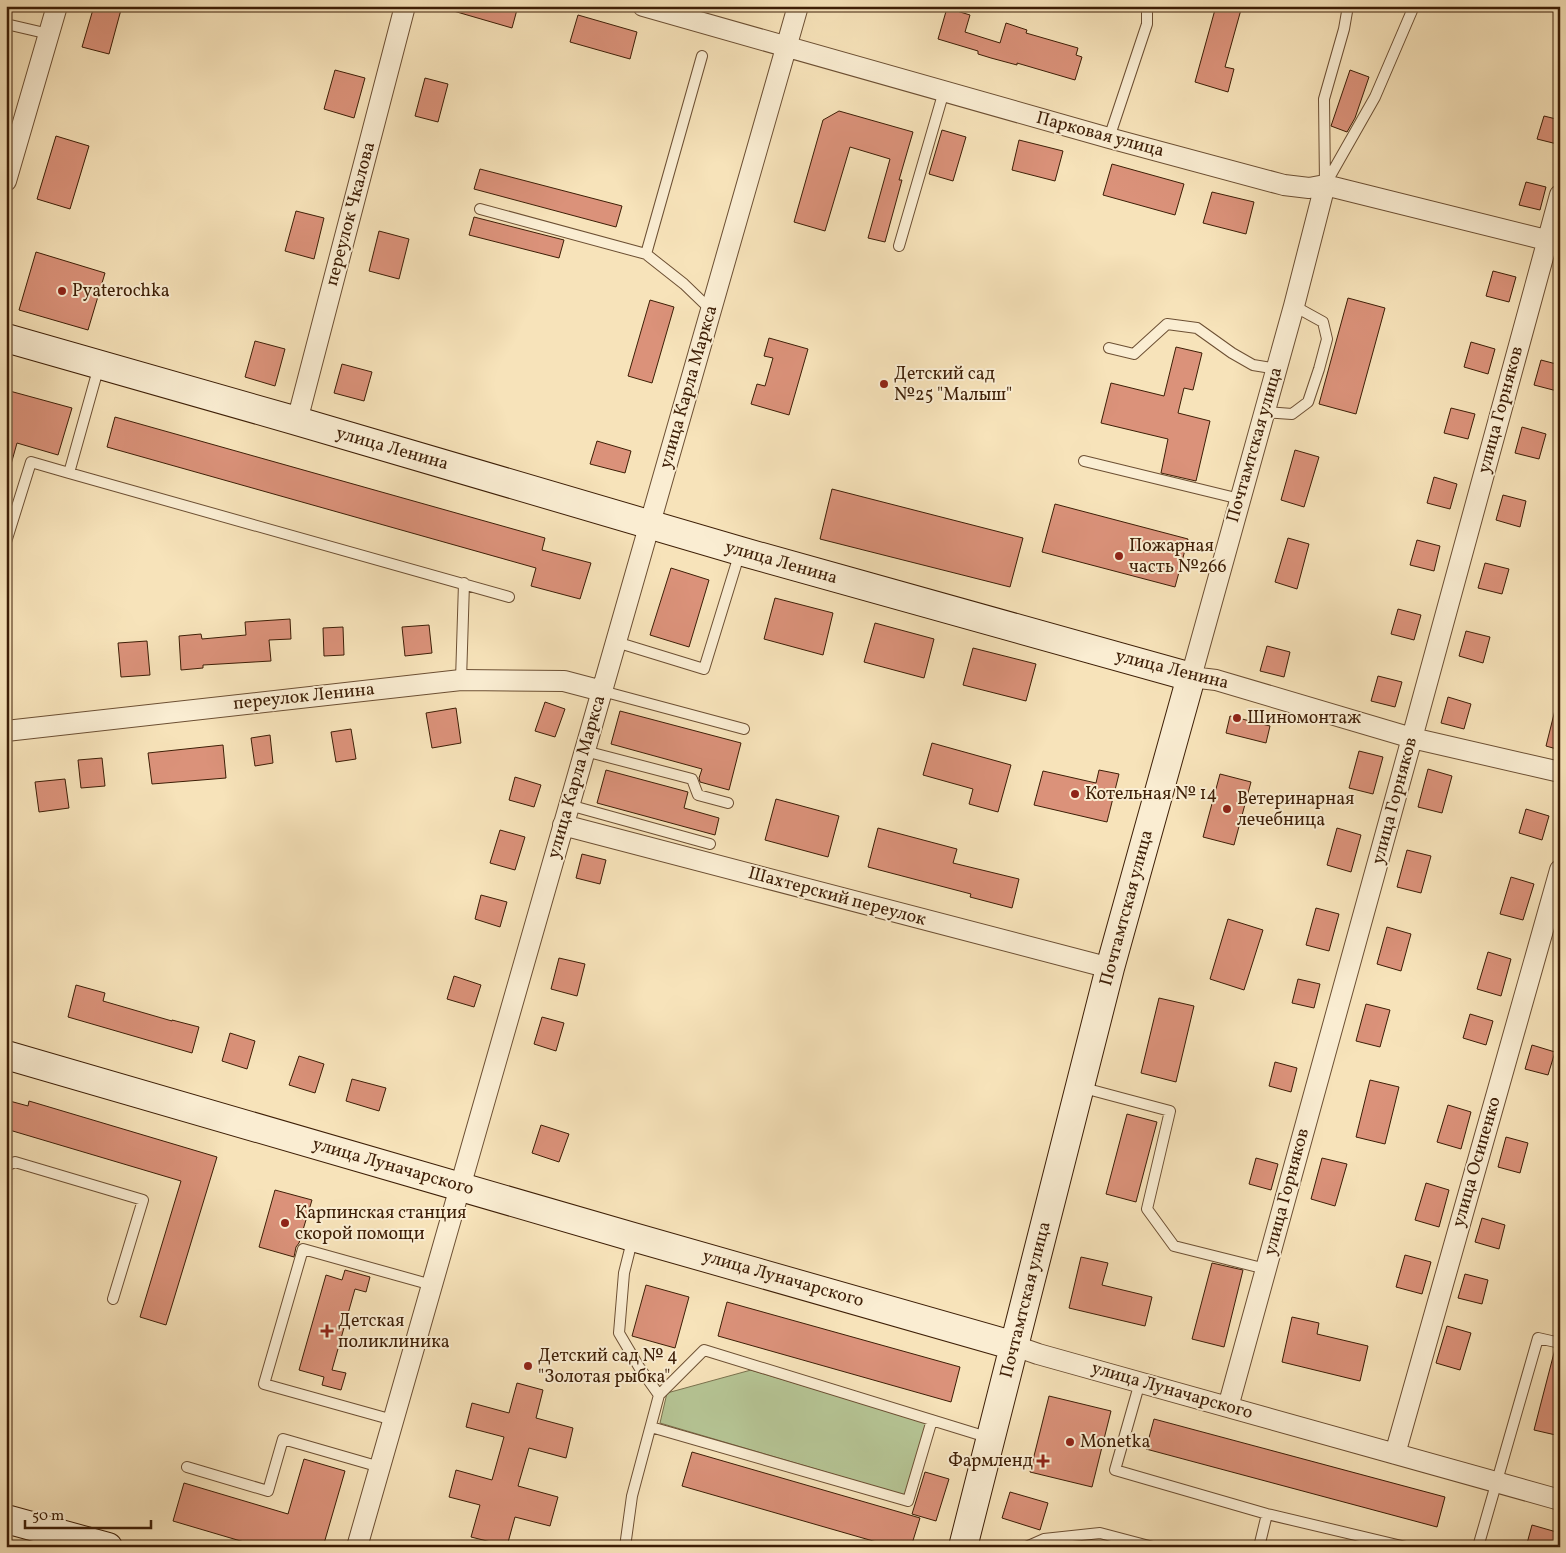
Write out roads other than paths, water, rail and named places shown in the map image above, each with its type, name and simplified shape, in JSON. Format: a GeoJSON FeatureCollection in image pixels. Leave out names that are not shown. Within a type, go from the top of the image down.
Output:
{"type":"FeatureCollection","features":[{"type":"Feature","properties":{"kind":"street"},"geometry":{"type":"LineString","coordinates":[[6,181],[57,6]]}},
{"type":"Feature","properties":{"kind":"street","name":"переулок Чкалова"},"geometry":{"type":"LineString","coordinates":[[297,421],[405,6]]}},
{"type":"Feature","properties":{"kind":"street","name":"Парковая улица"},"geometry":{"type":"LineString","coordinates":[[643,6],[1109,138],[1284,185],[1309,188],[1325,184],[1553,241]]}},
{"type":"Feature","properties":{"kind":"street","name":"улица Карла Маркса"},"geometry":{"type":"LineString","coordinates":[[357,1547],[798,6]]}},
{"type":"Feature","properties":{"kind":"street","name":"Почтамтская улица"},"geometry":{"type":"LineString","coordinates":[[963,1547],[1110,968],[1265,412],[1325,184]]}},
{"type":"Feature","properties":{"kind":"street","name":"улица Горняков"},"geometry":{"type":"LineString","coordinates":[[1228,1407],[1412,738],[1553,241],[1560,195]]}},
{"type":"Feature","properties":{"kind":"street","name":"улица Ленина"},"geometry":{"type":"LineString","coordinates":[[6,338],[297,421],[649,525],[1191,677],[1216,680],[1412,738],[1560,772]]}},
{"type":"Feature","properties":{"kind":"street","name":"переулок Ленина"},"geometry":{"type":"LineString","coordinates":[[6,730],[461,680],[564,681],[602,691]]}},
{"type":"Feature","properties":{"kind":"street","name":"Шахтерский переулок"},"geometry":{"type":"LineString","coordinates":[[563,826],[1110,968]]}},
{"type":"Feature","properties":{"kind":"street","name":"улица Осипенко"},"geometry":{"type":"LineString","coordinates":[[1395,1454],[1560,870]]}},
{"type":"Feature","properties":{"kind":"street","name":"улица Луначарского"},"geometry":{"type":"LineString","coordinates":[[6,1055],[1038,1354],[1560,1500]]}},
{"type":"Feature","properties":{"kind":"street"},"geometry":{"type":"LineString","coordinates":[[6,1519],[108,1547]]}},
{"type":"Feature","properties":{"kind":"lane"},"geometry":{"type":"LineString","coordinates":[[1109,138],[1147,24],[1147,6]]}},
{"type":"Feature","properties":{"kind":"lane"},"geometry":{"type":"LineString","coordinates":[[1325,184],[1324,99],[1344,29],[1348,6]]}},
{"type":"Feature","properties":{"kind":"lane"},"geometry":{"type":"LineString","coordinates":[[1325,184],[1375,97],[1414,6]]}},
{"type":"Feature","properties":{"kind":"lane"},"geometry":{"type":"LineString","coordinates":[[6,24],[49,34]]}},
{"type":"Feature","properties":{"kind":"lane"},"geometry":{"type":"LineString","coordinates":[[646,254],[702,56]]}},
{"type":"Feature","properties":{"kind":"lane"},"geometry":{"type":"LineString","coordinates":[[899,246],[944,91]]}},
{"type":"Feature","properties":{"kind":"lane"},"geometry":{"type":"LineString","coordinates":[[480,210],[646,254],[684,284],[711,310]]}},
{"type":"Feature","properties":{"kind":"lane"},"geometry":{"type":"LineString","coordinates":[[1265,412],[1292,414],[1308,402],[1328,339],[1323,322],[1294,306]]}},
{"type":"Feature","properties":{"kind":"lane"},"geometry":{"type":"LineString","coordinates":[[1109,348],[1134,354],[1167,324],[1197,328],[1232,353],[1253,365],[1276,369]]}},
{"type":"Feature","properties":{"kind":"lane"},"geometry":{"type":"LineString","coordinates":[[69,473],[99,365]]}},
{"type":"Feature","properties":{"kind":"lane"},"geometry":{"type":"LineString","coordinates":[[1084,461],[1240,499]]}},
{"type":"Feature","properties":{"kind":"lane"},"geometry":{"type":"LineString","coordinates":[[6,542],[31,462],[509,597]]}},
{"type":"Feature","properties":{"kind":"lane"},"geometry":{"type":"LineString","coordinates":[[616,642],[704,669],[740,551]]}},
{"type":"Feature","properties":{"kind":"lane"},"geometry":{"type":"LineString","coordinates":[[461,680],[464,584]]}},
{"type":"Feature","properties":{"kind":"lane"},"geometry":{"type":"LineString","coordinates":[[602,691],[744,729]]}},
{"type":"Feature","properties":{"kind":"lane"},"geometry":{"type":"LineString","coordinates":[[585,751],[692,779],[698,795],[728,803]]}},
{"type":"Feature","properties":{"kind":"lane"},"geometry":{"type":"LineString","coordinates":[[569,804],[710,844]]}},
{"type":"Feature","properties":{"kind":"lane"},"geometry":{"type":"LineString","coordinates":[[1079,1087],[1170,1111],[1146,1209],[1174,1246],[1266,1269]]}},
{"type":"Feature","properties":{"kind":"lane"},"geometry":{"type":"LineString","coordinates":[[6,1166],[15,1162],[143,1200],[113,1299]]}},
{"type":"Feature","properties":{"kind":"lane"},"geometry":{"type":"LineString","coordinates":[[633,1237],[624,1273],[619,1333],[639,1367],[659,1395]]}},
{"type":"Feature","properties":{"kind":"lane"},"geometry":{"type":"LineString","coordinates":[[393,1420],[264,1384],[266,1375],[303,1249],[432,1285]]}},
{"type":"Feature","properties":{"kind":"lane"},"geometry":{"type":"LineString","coordinates":[[1478,1547],[1538,1338],[1560,1343]]}},
{"type":"Feature","properties":{"kind":"lane"},"geometry":{"type":"LineString","coordinates":[[625,1547],[632,1496],[659,1395],[704,1350],[991,1438]]}},
{"type":"Feature","properties":{"kind":"lane"},"geometry":{"type":"LineString","coordinates":[[1140,1382],[1115,1470],[1267,1514],[1406,1547]]}},
{"type":"Feature","properties":{"kind":"lane"},"geometry":{"type":"LineString","coordinates":[[651,1427],[908,1502],[932,1420]]}},
{"type":"Feature","properties":{"kind":"lane"},"geometry":{"type":"LineString","coordinates":[[187,1467],[268,1491],[282,1439],[380,1467]]}},
{"type":"Feature","properties":{"kind":"lane"},"geometry":{"type":"LineString","coordinates":[[1259,1547],[1267,1514]]}},
{"type":"Feature","properties":{"kind":"lane"},"geometry":{"type":"LineString","coordinates":[[1026,1547],[1044,1538],[1100,1534],[1153,1547]]}},
{"type":"Feature","properties":{"kind":"place","name":"Pyaterochka"},"geometry":{"type":"Point","coordinates":[62,291]}},
{"type":"Feature","properties":{"kind":"place","name":"Детский сад №25 \"Малыш\""},"geometry":{"type":"Point","coordinates":[884,384]}},
{"type":"Feature","properties":{"kind":"place","name":"Пожарная часть №266"},"geometry":{"type":"Point","coordinates":[1119,556]}},
{"type":"Feature","properties":{"kind":"place","name":"Шиномонтаж"},"geometry":{"type":"Point","coordinates":[1237,718]}},
{"type":"Feature","properties":{"kind":"place","name":"Котельная № 14"},"geometry":{"type":"Point","coordinates":[1075,794]}},
{"type":"Feature","properties":{"kind":"place","name":"Ветеринарная лечебница"},"geometry":{"type":"Point","coordinates":[1227,809]}},
{"type":"Feature","properties":{"kind":"place","name":"Карпинская станция скорой помощи"},"geometry":{"type":"Point","coordinates":[285,1223]}},
{"type":"Feature","properties":{"kind":"place","name":"Детская поликлиника"},"geometry":{"type":"Point","coordinates":[327,1331]}},
{"type":"Feature","properties":{"kind":"place","name":"Детский сад № 4 \"Золотая рыбка\""},"geometry":{"type":"Point","coordinates":[528,1366]}},
{"type":"Feature","properties":{"kind":"place","name":"Monetka"},"geometry":{"type":"Point","coordinates":[1070,1442]}},
{"type":"Feature","properties":{"kind":"place","name":"Фармленд"},"geometry":{"type":"Point","coordinates":[1043,1461]}}]}
